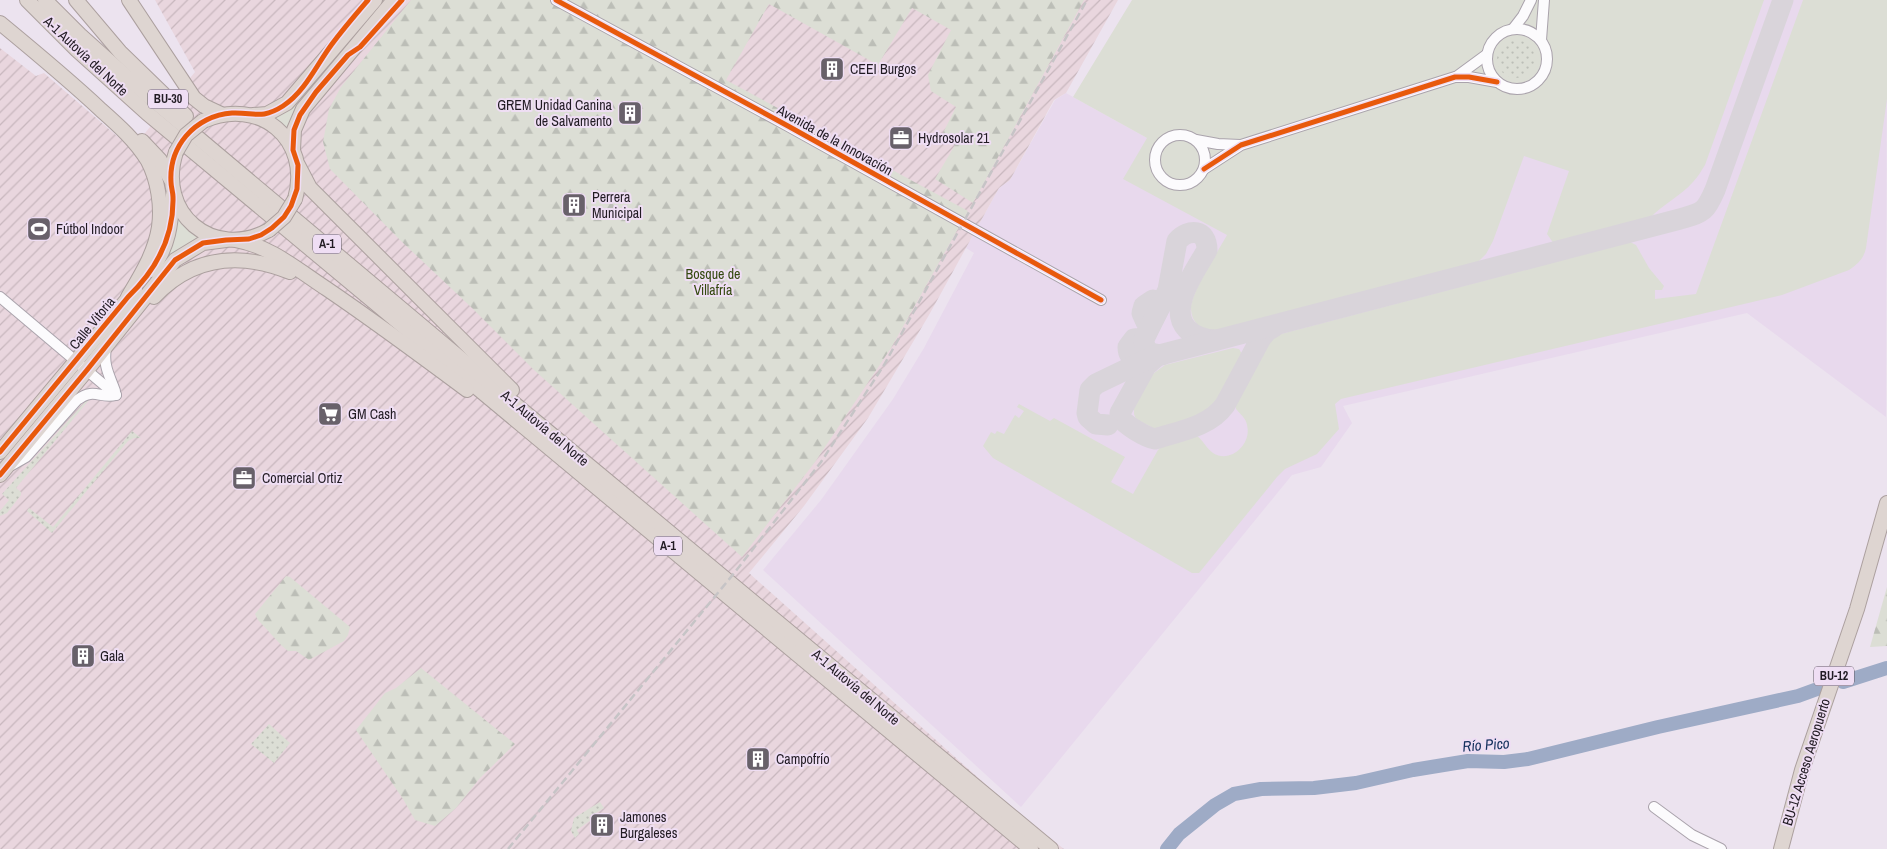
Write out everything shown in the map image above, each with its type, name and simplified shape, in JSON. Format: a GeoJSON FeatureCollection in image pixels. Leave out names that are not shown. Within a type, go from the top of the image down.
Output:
{"type":"FeatureCollection","features":[{"type":"Feature","properties":{"kind":"highway"},"geometry":{"type":"LineString","coordinates":[[27,0],[42,6]]}},
{"type":"Feature","properties":{"kind":"highway","name":"BU-30"},"geometry":{"type":"LineString","coordinates":[[76,0],[120,52],[266,193]]}},
{"type":"Feature","properties":{"kind":"highway"},"geometry":{"type":"LineString","coordinates":[[129,0],[194,98],[204,106],[221,114]]}},
{"type":"Feature","properties":{"kind":"highway"},"geometry":{"type":"LineString","coordinates":[[253,116],[267,114],[288,103],[375,0]]}},
{"type":"Feature","properties":{"kind":"highway"},"geometry":{"type":"LineString","coordinates":[[293,150],[294,130],[303,109],[394,0]]}},
{"type":"Feature","properties":{"kind":"highway","name":"A-1 Autovía del Norte"},"geometry":{"type":"LineString","coordinates":[[42,6],[1051,849]]}},
{"type":"Feature","properties":{"kind":"highway","name":"A-1 Autovía del Norte"},"geometry":{"type":"LineString","coordinates":[[42,6],[77,50],[147,113],[1031,849]]}},
{"type":"Feature","properties":{"kind":"highway"},"geometry":{"type":"LineString","coordinates":[[0,23],[114,116],[147,146],[160,160],[171,180]]}},
{"type":"Feature","properties":{"kind":"highway"},"geometry":{"type":"LineString","coordinates":[[76,86],[140,149],[148,162],[157,185],[160,213],[155,245],[128,297]]}},
{"type":"Feature","properties":{"kind":"highway"},"geometry":{"type":"LineString","coordinates":[[231,240],[254,237],[269,230],[284,217],[294,199],[298,180],[298,165],[293,150],[279,130],[266,121],[253,116],[232,113],[221,114],[203,121],[186,135],[176,152],[171,180],[174,195],[178,207],[191,223],[212,236],[231,240],[250,243],[270,252],[382,326],[497,413],[594,492],[608,496]]}},
{"type":"Feature","properties":{"kind":"highway","name":"A-1"},"geometry":{"type":"LineString","coordinates":[[298,165],[310,188],[503,381],[603,476]]}},
{"type":"Feature","properties":{"kind":"highway","name":"Calle Vitoria"},"geometry":{"type":"LineString","coordinates":[[0,452],[142,282],[160,257],[169,236],[174,195]]}},
{"type":"Feature","properties":{"kind":"highway","name":"Calle Vitoria"},"geometry":{"type":"LineString","coordinates":[[3,471],[88,370],[176,260],[204,243],[231,240]]}},
{"type":"Feature","properties":{"kind":"highway"},"geometry":{"type":"LineString","coordinates":[[107,345],[123,334],[156,294],[181,275],[204,265],[234,260],[252,260],[270,264],[294,273],[382,326]]}},
{"type":"Feature","properties":{"kind":"highway","name":"BU-12 Acceso Aeropuerto"},"geometry":{"type":"LineString","coordinates":[[1781,849],[1802,770],[1857,610],[1887,504]]}},
{"type":"Feature","properties":{"kind":"highway"},"geometry":{"type":"LineString","coordinates":[[928,763],[949,788],[1021,849]]}},
{"type":"Feature","properties":{"kind":"street","name":"Avenida de la Innovación"},"geometry":{"type":"LineString","coordinates":[[556,0],[1101,300]]}},
{"type":"Feature","properties":{"kind":"street"},"geometry":{"type":"LineString","coordinates":[[1513,29],[1523,16],[1531,0]]}},
{"type":"Feature","properties":{"kind":"street"},"geometry":{"type":"LineString","coordinates":[[1540,40],[1544,0]]}},
{"type":"Feature","properties":{"kind":"street"},"geometry":{"type":"LineString","coordinates":[[1523,29],[1532,33],[1540,40],[1545,48],[1546,68],[1534,84],[1525,88],[1505,87],[1490,75],[1486,55],[1489,46],[1503,32],[1523,29]]}},
{"type":"Feature","properties":{"kind":"street"},"geometry":{"type":"LineString","coordinates":[[1455,77],[1486,55]]}},
{"type":"Feature","properties":{"kind":"street"},"geometry":{"type":"LineString","coordinates":[[1241,145],[1218,144],[1196,140],[1184,135],[1176,135],[1168,138],[1161,144],[1155,159],[1156,167],[1166,181],[1173,184],[1190,184],[1197,179],[1204,169],[1241,145],[1455,77],[1469,77],[1497,82]]}},
{"type":"Feature","properties":{"kind":"street"},"geometry":{"type":"LineString","coordinates":[[1196,140],[1206,157],[1204,169]]}},
{"type":"Feature","properties":{"kind":"street"},"geometry":{"type":"LineString","coordinates":[[0,297],[116,394]]}},
{"type":"Feature","properties":{"kind":"street","name":"Calle Vitoria"},"geometry":{"type":"LineString","coordinates":[[88,370],[86,360],[127,306],[128,297]]}},
{"type":"Feature","properties":{"kind":"street"},"geometry":{"type":"LineString","coordinates":[[107,345],[105,356],[106,371],[116,394]]}},
{"type":"Feature","properties":{"kind":"street"},"geometry":{"type":"LineString","coordinates":[[40,427],[49,407],[76,373],[77,360]]}},
{"type":"Feature","properties":{"kind":"street"},"geometry":{"type":"LineString","coordinates":[[3,471],[26,457],[77,400],[84,395],[90,393],[111,396],[116,394]]}},
{"type":"Feature","properties":{"kind":"street"},"geometry":{"type":"LineString","coordinates":[[1654,807],[1692,835],[1721,849]]}},
{"type":"Feature","properties":{"kind":"shaded area"},"geometry":{"type":"Polygon","coordinates":[[[155,0],[1118,0],[1066,93],[1054,100],[1010,180],[999,188],[929,315],[868,418],[804,506],[749,573],[1012,808],[1064,849],[0,849],[0,48],[36,76],[44,73],[132,149],[195,72],[155,0]]]}},
{"type":"Feature","properties":{"kind":"shaded area"},"geometry":{"type":"Polygon","coordinates":[[[1620,0],[1887,0],[1886,417],[1747,313],[1343,406],[1352,423],[1321,467],[1292,475],[1021,807],[763,570],[821,500],[893,399],[924,348],[974,253],[966,248],[999,188],[1010,180],[1055,100],[1066,93],[1147,138],[1620,0]]]}},
{"type":"Feature","properties":{"kind":"green space"},"geometry":{"type":"Polygon","coordinates":[[[382,0],[388,0],[294,112],[288,131],[274,118],[292,108],[382,0]]]}},
{"type":"Feature","properties":{"kind":"green space","name":"Bosque de Villafría"},"geometry":{"type":"Polygon","coordinates":[[[411,0],[1084,0],[973,203],[935,179],[955,145],[941,137],[956,107],[931,91],[928,75],[951,30],[912,8],[878,65],[769,4],[726,80],[968,211],[891,348],[815,462],[742,557],[534,370],[330,169],[323,142],[329,109],[341,87],[411,0]]]}},
{"type":"Feature","properties":{"kind":"green space"},"geometry":{"type":"Polygon","coordinates":[[[1132,0],[1764,0],[1705,165],[1688,187],[1650,218],[1554,244],[1547,234],[1569,171],[1524,156],[1493,241],[1486,254],[1477,263],[1217,331],[1207,330],[1199,326],[1193,318],[1191,308],[1200,282],[1227,235],[1123,179],[1147,138],[1073,97],[1132,0]]]}},
{"type":"Feature","properties":{"kind":"green space"},"geometry":{"type":"Polygon","coordinates":[[[1803,0],[1887,0],[1887,99],[1866,248],[1864,255],[1849,270],[1782,295],[1341,399],[1335,404],[1339,429],[1317,454],[1285,469],[1277,477],[1199,573],[1192,573],[993,458],[983,446],[991,432],[995,434],[997,431],[1004,434],[1015,415],[1019,418],[1024,411],[1017,407],[1019,404],[1050,421],[1054,418],[1125,457],[1111,482],[1133,494],[1158,450],[1171,441],[1196,435],[1213,453],[1220,456],[1227,456],[1239,450],[1248,432],[1245,420],[1236,409],[1235,403],[1269,340],[1277,335],[1630,242],[1636,245],[1649,268],[1664,286],[1662,290],[1655,290],[1655,299],[1696,294],[1803,0]]]}},
{"type":"Feature","properties":{"kind":"green space"},"geometry":{"type":"Polygon","coordinates":[[[1516,40],[1530,45],[1535,59],[1530,73],[1516,78],[1502,73],[1497,59],[1502,45],[1516,40]]]}},
{"type":"Feature","properties":{"kind":"green space"},"geometry":{"type":"Polygon","coordinates":[[[177,217],[191,233],[200,237],[180,249],[172,257],[135,303],[151,276],[177,217]]]}},
{"type":"Feature","properties":{"kind":"green space"},"geometry":{"type":"Polygon","coordinates":[[[1233,348],[1239,349],[1242,359],[1217,404],[1205,416],[1166,429],[1157,430],[1136,419],[1134,407],[1150,376],[1165,365],[1233,348]]]}},
{"type":"Feature","properties":{"kind":"green space"},"geometry":{"type":"Polygon","coordinates":[[[89,400],[16,488],[21,492],[21,495],[7,513],[0,516],[0,511],[9,500],[2,494],[85,402],[89,400]]]}},
{"type":"Feature","properties":{"kind":"green space"},"geometry":{"type":"Polygon","coordinates":[[[132,431],[141,438],[134,438],[128,441],[52,533],[27,511],[29,508],[53,527],[132,431]]]}},
{"type":"Feature","properties":{"kind":"green space"},"geometry":{"type":"Polygon","coordinates":[[[286,576],[290,577],[350,627],[344,641],[309,660],[296,651],[288,651],[258,620],[255,614],[286,576]]]}},
{"type":"Feature","properties":{"kind":"green space"},"geometry":{"type":"Polygon","coordinates":[[[1887,587],[1887,646],[1870,647],[1887,587]]]}},
{"type":"Feature","properties":{"kind":"green space"},"geometry":{"type":"Polygon","coordinates":[[[421,668],[515,744],[480,778],[456,808],[435,826],[415,820],[356,730],[385,693],[396,688],[421,668]]]}},
{"type":"Feature","properties":{"kind":"green space"},"geometry":{"type":"Polygon","coordinates":[[[269,724],[290,743],[274,763],[251,744],[269,724]]]}},
{"type":"Feature","properties":{"kind":"green space"},"geometry":{"type":"Polygon","coordinates":[[[600,802],[604,808],[589,817],[591,820],[577,830],[579,834],[575,838],[571,831],[574,818],[600,802]]]}},
{"type":"Feature","properties":{"kind":"waterway","name":"Río Pico"},"geometry":{"type":"LineString","coordinates":[[1843,682],[1887,668]]}},
{"type":"Feature","properties":{"kind":"waterway","name":"Río Pico"},"geometry":{"type":"LineString","coordinates":[[1167,849],[1179,834],[1215,805],[1234,794],[1261,789],[1314,788],[1356,783],[1413,770],[1468,761],[1504,762],[1528,759],[1658,727],[1798,696],[1820,688]]}},
{"type":"Feature","properties":{"kind":"taxiway"},"geometry":{"type":"LineString","coordinates":[[1108,425],[1096,424],[1088,417],[1090,390],[1096,384],[1152,357],[1699,213],[1709,203],[1715,190],[1783,0]]}},
{"type":"Feature","properties":{"kind":"taxiway"},"geometry":{"type":"LineString","coordinates":[[1162,355],[1149,352],[1145,347],[1144,339],[1168,290],[1177,241],[1187,234],[1201,234],[1206,243],[1207,250],[1185,289],[1180,311],[1182,320],[1187,329],[1193,334],[1204,339],[1216,340]]}},
{"type":"Feature","properties":{"kind":"taxiway"},"geometry":{"type":"LineString","coordinates":[[1146,322],[1142,313],[1144,306],[1153,300],[1162,303],[1144,338],[1134,339],[1128,347],[1133,358],[1144,359],[1152,357]]}},
{"type":"Feature","properties":{"kind":"taxiway"},"geometry":{"type":"LineString","coordinates":[[1155,358],[1146,366],[1120,413],[1120,417],[1131,427],[1155,439],[1193,427],[1211,418],[1218,412],[1225,405],[1261,338],[1274,327]]}},
{"type":"Feature","properties":{"kind":"railway"},"geometry":{"type":"LineString","coordinates":[[508,849],[735,572],[821,462],[884,365],[1087,0]]}},
{"type":"Feature","properties":{"kind":"cycle path"},"geometry":{"type":"LineString","coordinates":[[0,452],[155,264],[167,239],[173,212],[172,163],[179,146],[190,131],[201,123],[219,115],[232,113],[263,114],[283,106],[304,86],[332,44],[368,0]]}},
{"type":"Feature","properties":{"kind":"cycle path"},"geometry":{"type":"LineString","coordinates":[[0,475],[175,260],[203,243],[249,239],[261,235],[284,217],[291,206],[297,189],[298,165],[293,150],[294,130],[300,115],[316,92],[348,55],[360,47],[402,0]]}},
{"type":"Feature","properties":{"kind":"cycle path"},"geometry":{"type":"LineString","coordinates":[[556,0],[1101,300]]}},
{"type":"Feature","properties":{"kind":"cycle path"},"geometry":{"type":"LineString","coordinates":[[1204,169],[1241,145],[1455,77],[1469,77],[1497,82]]}},
{"type":"Feature","properties":{"kind":"place","name":"CEEI Burgos"},"geometry":{"type":"Point","coordinates":[832,69]}},
{"type":"Feature","properties":{"kind":"place","name":"GREM Unidad Canina de Salvamento"},"geometry":{"type":"Point","coordinates":[630,113]}},
{"type":"Feature","properties":{"kind":"place","name":"Hydrosolar 21"},"geometry":{"type":"Point","coordinates":[901,138]}},
{"type":"Feature","properties":{"kind":"place","name":"Perrera Municipal"},"geometry":{"type":"Point","coordinates":[574,205]}},
{"type":"Feature","properties":{"kind":"place","name":"Fútbol Indoor"},"geometry":{"type":"Point","coordinates":[39,229]}},
{"type":"Feature","properties":{"kind":"place","name":"GM Cash"},"geometry":{"type":"Point","coordinates":[330,414]}},
{"type":"Feature","properties":{"kind":"place","name":"Comercial Ortiz"},"geometry":{"type":"Point","coordinates":[244,478]}},
{"type":"Feature","properties":{"kind":"place","name":"Gala"},"geometry":{"type":"Point","coordinates":[83,656]}},
{"type":"Feature","properties":{"kind":"place","name":"Campofrío"},"geometry":{"type":"Point","coordinates":[758,759]}},
{"type":"Feature","properties":{"kind":"place","name":"Jamones Burgaleses"},"geometry":{"type":"Point","coordinates":[602,825]}}]}
